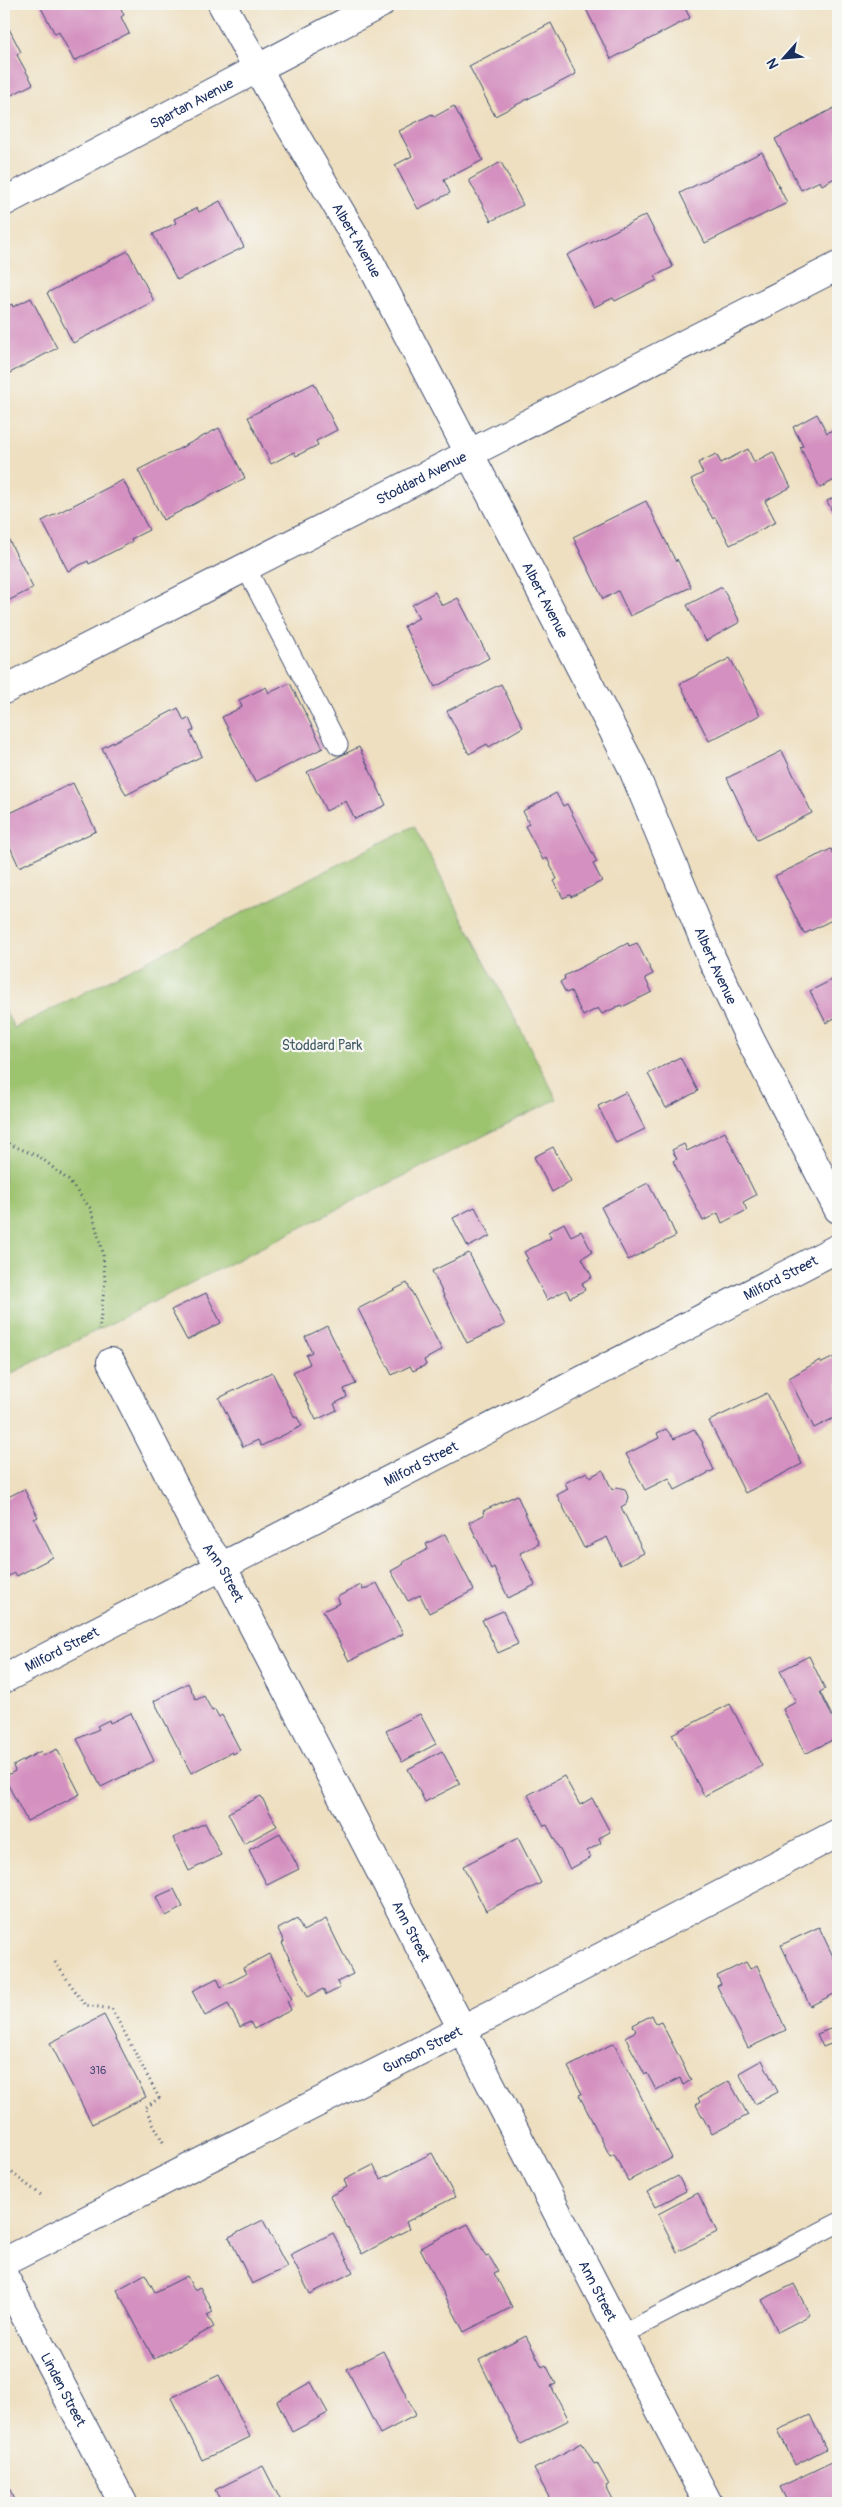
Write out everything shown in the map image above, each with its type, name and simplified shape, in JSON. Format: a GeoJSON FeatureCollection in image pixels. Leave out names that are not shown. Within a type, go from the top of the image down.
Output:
{"type":"FeatureCollection","features":[{"type":"Feature","properties":{"kind":"street","name":"Albert Avenue"},"geometry":{"type":"LineString","coordinates":[[222,4],[370,262],[632,767],[712,959],[751,1041],[838,1208]]}},
{"type":"Feature","properties":{"kind":"street","name":"Spartan Avenue"},"geometry":{"type":"LineString","coordinates":[[4,202],[380,4]]}},
{"type":"Feature","properties":{"kind":"street","name":"Stoddard Avenue"},"geometry":{"type":"LineString","coordinates":[[4,690],[838,266]]}},
{"type":"Feature","properties":{"kind":"street","name":"Milford Street"},"geometry":{"type":"LineString","coordinates":[[4,1680],[838,1248]]}},
{"type":"Feature","properties":{"kind":"street","name":"Ann Street"},"geometry":{"type":"LineString","coordinates":[[111,1362],[201,1538],[222,1566],[708,2503]]}},
{"type":"Feature","properties":{"kind":"street","name":"Gunson Street"},"geometry":{"type":"LineString","coordinates":[[4,2262],[463,2029],[838,1833]]}},
{"type":"Feature","properties":{"kind":"street","name":"Linden Street"},"geometry":{"type":"LineString","coordinates":[[4,2276],[122,2503]]}},
{"type":"Feature","properties":{"kind":"lane"},"geometry":{"type":"LineString","coordinates":[[246,568],[338,745]]}},
{"type":"Feature","properties":{"kind":"lane"},"geometry":{"type":"LineString","coordinates":[[620,2335],[838,2223]]}},
{"type":"Feature","properties":{"kind":"path"},"geometry":{"type":"LineString","coordinates":[[4,1142],[40,1157],[68,1180],[91,1209],[103,1253],[105,1282],[98,1324],[99,1362],[111,1362]]}},
{"type":"Feature","properties":{"kind":"path"},"geometry":{"type":"LineString","coordinates":[[55,1962],[85,2005],[112,2009],[159,2098],[145,2108],[163,2143]]}},
{"type":"Feature","properties":{"kind":"path"},"geometry":{"type":"LineString","coordinates":[[4,2167],[42,2195]]}},
{"type":"Feature","properties":{"kind":"green space","name":"Stoddard Park"},"geometry":{"type":"Polygon","coordinates":[[[414,826],[557,1099],[4,1377],[4,1008],[14,1028],[414,826]]]}},
{"type":"Feature","properties":{"kind":"building"},"geometry":{"type":"Polygon","coordinates":[[[39,4],[119,4],[124,15],[121,17],[129,33],[74,61],[59,32],[55,34],[39,4]]]}},
{"type":"Feature","properties":{"kind":"building"},"geometry":{"type":"Polygon","coordinates":[[[592,4],[683,4],[690,18],[611,59],[585,7],[592,4]]]}},
{"type":"Feature","properties":{"kind":"building"},"geometry":{"type":"Polygon","coordinates":[[[4,19],[21,52],[17,55],[33,84],[4,99],[4,19]]]}},
{"type":"Feature","properties":{"kind":"building"},"geometry":{"type":"Polygon","coordinates":[[[551,23],[576,74],[495,116],[469,66],[551,23]]]}},
{"type":"Feature","properties":{"kind":"building"},"geometry":{"type":"Polygon","coordinates":[[[454,106],[483,160],[444,180],[450,193],[418,209],[395,165],[412,156],[399,131],[432,114],[434,117],[454,106]]]}},
{"type":"Feature","properties":{"kind":"building"},"geometry":{"type":"Polygon","coordinates":[[[838,106],[838,176],[822,185],[820,181],[801,190],[775,139],[838,106]]]}},
{"type":"Feature","properties":{"kind":"building"},"geometry":{"type":"Polygon","coordinates":[[[762,152],[787,203],[705,243],[680,193],[762,152]]]}},
{"type":"Feature","properties":{"kind":"building"},"geometry":{"type":"Polygon","coordinates":[[[501,162],[523,205],[491,221],[469,180],[501,162]]]}},
{"type":"Feature","properties":{"kind":"building"},"geometry":{"type":"Polygon","coordinates":[[[220,201],[244,247],[177,280],[153,234],[176,223],[174,219],[197,208],[199,212],[220,201]]]}},
{"type":"Feature","properties":{"kind":"building"},"geometry":{"type":"Polygon","coordinates":[[[646,215],[673,267],[655,276],[657,280],[615,301],[613,298],[594,307],[567,255],[646,215]]]}},
{"type":"Feature","properties":{"kind":"building"},"geometry":{"type":"Polygon","coordinates":[[[128,251],[154,301],[73,343],[47,293],[128,251]]]}},
{"type":"Feature","properties":{"kind":"building"},"geometry":{"type":"Polygon","coordinates":[[[31,298],[57,348],[4,376],[4,308],[12,304],[13,307],[31,298]]]}},
{"type":"Feature","properties":{"kind":"building"},"geometry":{"type":"Polygon","coordinates":[[[314,383],[337,430],[316,441],[318,445],[296,456],[294,452],[271,464],[248,417],[314,383]]]}},
{"type":"Feature","properties":{"kind":"building"},"geometry":{"type":"Polygon","coordinates":[[[817,414],[827,433],[838,427],[838,478],[820,488],[800,447],[803,446],[793,427],[817,414]]]}},
{"type":"Feature","properties":{"kind":"building"},"geometry":{"type":"Polygon","coordinates":[[[219,428],[245,478],[163,520],[138,470],[219,428]]]}},
{"type":"Feature","properties":{"kind":"building"},"geometry":{"type":"Polygon","coordinates":[[[748,449],[754,462],[773,452],[791,487],[765,501],[776,522],[730,545],[691,479],[703,473],[698,463],[716,454],[721,463],[748,449]]]}},
{"type":"Feature","properties":{"kind":"building"},"geometry":{"type":"Polygon","coordinates":[[[123,480],[149,530],[131,539],[132,542],[89,564],[88,561],[68,571],[42,521],[123,480]]]}},
{"type":"Feature","properties":{"kind":"building"},"geometry":{"type":"Polygon","coordinates":[[[838,495],[838,523],[827,501],[838,495]]]}},
{"type":"Feature","properties":{"kind":"building"},"geometry":{"type":"Polygon","coordinates":[[[646,501],[676,562],[677,559],[691,587],[630,616],[618,591],[603,599],[573,537],[646,501]]]}},
{"type":"Feature","properties":{"kind":"building"},"geometry":{"type":"Polygon","coordinates":[[[8,538],[33,588],[4,603],[4,540],[8,538]]]}},
{"type":"Feature","properties":{"kind":"building"},"geometry":{"type":"Polygon","coordinates":[[[722,587],[740,622],[706,641],[687,605],[722,587]]]}},
{"type":"Feature","properties":{"kind":"building"},"geometry":{"type":"Polygon","coordinates":[[[435,592],[442,606],[458,598],[489,658],[435,687],[404,626],[419,618],[412,605],[435,592]]]}},
{"type":"Feature","properties":{"kind":"building"},"geometry":{"type":"Polygon","coordinates":[[[730,658],[760,715],[709,741],[680,684],[730,658]]]}},
{"type":"Feature","properties":{"kind":"building"},"geometry":{"type":"Polygon","coordinates":[[[290,683],[323,748],[255,782],[222,717],[242,707],[239,700],[266,687],[269,693],[290,683]]]}},
{"type":"Feature","properties":{"kind":"building"},"geometry":{"type":"Polygon","coordinates":[[[501,684],[523,727],[489,747],[487,744],[469,754],[447,711],[501,684]]]}},
{"type":"Feature","properties":{"kind":"building"},"geometry":{"type":"Polygon","coordinates":[[[178,708],[184,721],[189,718],[194,730],[190,732],[202,756],[126,795],[102,748],[178,708]]]}},
{"type":"Feature","properties":{"kind":"building"},"geometry":{"type":"Polygon","coordinates":[[[359,747],[386,805],[355,819],[346,801],[326,811],[307,772],[359,747]]]}},
{"type":"Feature","properties":{"kind":"building"},"geometry":{"type":"Polygon","coordinates":[[[782,751],[812,813],[757,840],[727,778],[782,751]]]}},
{"type":"Feature","properties":{"kind":"building"},"geometry":{"type":"Polygon","coordinates":[[[73,783],[96,831],[19,867],[8,842],[4,844],[4,816],[73,783]]]}},
{"type":"Feature","properties":{"kind":"building"},"geometry":{"type":"Polygon","coordinates":[[[556,793],[563,806],[567,804],[597,862],[593,864],[602,881],[571,897],[570,895],[563,898],[554,881],[557,879],[547,858],[543,860],[525,826],[529,824],[523,811],[556,793]]]}},
{"type":"Feature","properties":{"kind":"building"},"geometry":{"type":"Polygon","coordinates":[[[831,849],[838,862],[838,917],[804,934],[775,876],[831,849]]]}},
{"type":"Feature","properties":{"kind":"building"},"geometry":{"type":"Polygon","coordinates":[[[628,943],[629,946],[637,943],[653,974],[645,978],[652,992],[622,1007],[621,1005],[602,1014],[598,1008],[583,1016],[571,991],[566,993],[560,982],[565,979],[564,976],[628,943]]]}},
{"type":"Feature","properties":{"kind":"building"},"geometry":{"type":"Polygon","coordinates":[[[838,977],[838,1016],[826,1023],[810,991],[838,977]]]}},
{"type":"Feature","properties":{"kind":"building"},"geometry":{"type":"Polygon","coordinates":[[[680,1057],[698,1091],[666,1108],[648,1074],[680,1057]]]}},
{"type":"Feature","properties":{"kind":"building"},"geometry":{"type":"Polygon","coordinates":[[[626,1092],[645,1129],[616,1143],[598,1106],[626,1092]]]}},
{"type":"Feature","properties":{"kind":"building"},"geometry":{"type":"Polygon","coordinates":[[[725,1132],[756,1195],[743,1202],[747,1210],[722,1223],[718,1213],[703,1221],[673,1161],[677,1159],[672,1150],[684,1144],[687,1151],[725,1132]]]}},
{"type":"Feature","properties":{"kind":"building"},"geometry":{"type":"Polygon","coordinates":[[[553,1147],[571,1181],[552,1192],[534,1157],[553,1147]]]}},
{"type":"Feature","properties":{"kind":"building"},"geometry":{"type":"Polygon","coordinates":[[[648,1183],[663,1212],[665,1211],[676,1236],[628,1260],[601,1207],[648,1183]]]}},
{"type":"Feature","properties":{"kind":"building"},"geometry":{"type":"Polygon","coordinates":[[[475,1207],[490,1236],[468,1247],[453,1218],[475,1207]]]}},
{"type":"Feature","properties":{"kind":"building"},"geometry":{"type":"Polygon","coordinates":[[[564,1223],[571,1236],[581,1231],[592,1252],[582,1258],[592,1277],[582,1283],[585,1290],[570,1298],[566,1290],[547,1300],[526,1260],[528,1259],[524,1252],[551,1238],[548,1232],[564,1223]]]}},
{"type":"Feature","properties":{"kind":"building"},"geometry":{"type":"Polygon","coordinates":[[[469,1253],[505,1325],[467,1343],[432,1271],[469,1253]]]}},
{"type":"Feature","properties":{"kind":"building"},"geometry":{"type":"Polygon","coordinates":[[[407,1283],[442,1350],[424,1360],[426,1365],[413,1371],[410,1366],[392,1375],[358,1309],[407,1283]]]}},
{"type":"Feature","properties":{"kind":"building"},"geometry":{"type":"Polygon","coordinates":[[[206,1293],[221,1323],[187,1340],[171,1310],[206,1293]]]}},
{"type":"Feature","properties":{"kind":"building"},"geometry":{"type":"Polygon","coordinates":[[[327,1326],[356,1384],[344,1389],[347,1397],[334,1404],[337,1410],[316,1420],[293,1372],[310,1364],[306,1355],[312,1352],[305,1337],[327,1326]]]}},
{"type":"Feature","properties":{"kind":"building"},"geometry":{"type":"Polygon","coordinates":[[[838,1355],[838,1416],[814,1428],[789,1378],[820,1360],[822,1363],[838,1355]]]}},
{"type":"Feature","properties":{"kind":"building"},"geometry":{"type":"Polygon","coordinates":[[[272,1372],[295,1418],[297,1417],[302,1426],[261,1446],[258,1440],[243,1447],[219,1398],[272,1372]]]}},
{"type":"Feature","properties":{"kind":"building"},"geometry":{"type":"Polygon","coordinates":[[[767,1393],[802,1464],[745,1493],[709,1421],[767,1393]]]}},
{"type":"Feature","properties":{"kind":"building"},"geometry":{"type":"Polygon","coordinates":[[[666,1429],[674,1439],[694,1429],[703,1443],[714,1470],[675,1490],[669,1478],[645,1490],[626,1454],[659,1438],[657,1433],[666,1429]]]}},
{"type":"Feature","properties":{"kind":"building"},"geometry":{"type":"Polygon","coordinates":[[[603,1470],[612,1490],[617,1487],[625,1489],[628,1497],[626,1504],[621,1507],[644,1553],[620,1565],[607,1537],[584,1548],[557,1495],[568,1489],[565,1483],[587,1472],[590,1477],[603,1470]]]}},
{"type":"Feature","properties":{"kind":"building"},"geometry":{"type":"Polygon","coordinates":[[[24,1489],[38,1517],[34,1519],[53,1557],[17,1576],[15,1573],[4,1578],[4,1499],[24,1489]]]}},
{"type":"Feature","properties":{"kind":"building"},"geometry":{"type":"Polygon","coordinates":[[[517,1495],[539,1544],[520,1553],[535,1585],[508,1598],[494,1567],[491,1569],[469,1522],[484,1515],[483,1511],[517,1495]]]}},
{"type":"Feature","properties":{"kind":"building"},"geometry":{"type":"Polygon","coordinates":[[[445,1534],[474,1590],[429,1613],[420,1595],[408,1601],[391,1571],[404,1564],[403,1562],[428,1549],[426,1544],[445,1534]]]}},
{"type":"Feature","properties":{"kind":"building"},"geometry":{"type":"Polygon","coordinates":[[[377,1583],[403,1634],[349,1661],[323,1611],[340,1603],[337,1597],[361,1585],[363,1590],[377,1583]]]}},
{"type":"Feature","properties":{"kind":"building"},"geometry":{"type":"Polygon","coordinates":[[[503,1611],[518,1644],[498,1653],[482,1620],[503,1611]]]}},
{"type":"Feature","properties":{"kind":"building"},"geometry":{"type":"Polygon","coordinates":[[[809,1656],[825,1689],[820,1692],[838,1728],[838,1737],[805,1754],[783,1709],[796,1702],[780,1671],[809,1656]]]}},
{"type":"Feature","properties":{"kind":"building"},"geometry":{"type":"Polygon","coordinates":[[[188,1683],[196,1700],[204,1696],[212,1711],[215,1710],[219,1717],[222,1715],[240,1750],[233,1754],[232,1752],[191,1773],[154,1701],[188,1683]]]}},
{"type":"Feature","properties":{"kind":"building"},"geometry":{"type":"Polygon","coordinates":[[[730,1704],[762,1766],[704,1796],[672,1734],[730,1704]]]}},
{"type":"Feature","properties":{"kind":"building"},"geometry":{"type":"Polygon","coordinates":[[[131,1713],[154,1761],[101,1787],[77,1739],[99,1729],[97,1726],[109,1720],[110,1723],[131,1713]]]}},
{"type":"Feature","properties":{"kind":"building"},"geometry":{"type":"Polygon","coordinates":[[[420,1714],[436,1744],[402,1762],[386,1731],[420,1714]]]}},
{"type":"Feature","properties":{"kind":"building"},"geometry":{"type":"Polygon","coordinates":[[[57,1749],[80,1794],[27,1821],[4,1777],[15,1771],[13,1766],[41,1751],[43,1756],[57,1749]]]}},
{"type":"Feature","properties":{"kind":"building"},"geometry":{"type":"Polygon","coordinates":[[[442,1751],[460,1784],[425,1802],[408,1769],[442,1751]]]}},
{"type":"Feature","properties":{"kind":"building"},"geometry":{"type":"Polygon","coordinates":[[[564,1776],[580,1805],[592,1798],[610,1832],[599,1838],[601,1843],[587,1851],[590,1858],[570,1869],[547,1825],[544,1826],[528,1795],[564,1776]]]}},
{"type":"Feature","properties":{"kind":"building"},"geometry":{"type":"Polygon","coordinates":[[[261,1796],[277,1826],[244,1844],[228,1813],[261,1796]]]}},
{"type":"Feature","properties":{"kind":"building"},"geometry":{"type":"Polygon","coordinates":[[[205,1823],[221,1855],[189,1871],[173,1838],[205,1823]]]}},
{"type":"Feature","properties":{"kind":"building"},"geometry":{"type":"Polygon","coordinates":[[[280,1833],[299,1869],[267,1885],[249,1850],[280,1833]]]}},
{"type":"Feature","properties":{"kind":"building"},"geometry":{"type":"Polygon","coordinates":[[[518,1838],[541,1883],[486,1911],[463,1866],[518,1838]]]}},
{"type":"Feature","properties":{"kind":"building"},"geometry":{"type":"Polygon","coordinates":[[[174,1889],[183,1907],[166,1916],[156,1897],[174,1889]]]}},
{"type":"Feature","properties":{"kind":"building"},"geometry":{"type":"Polygon","coordinates":[[[297,1919],[303,1931],[326,1919],[353,1974],[337,1982],[340,1988],[326,1995],[323,1989],[308,1997],[282,1943],[284,1942],[278,1929],[297,1919]]]}},
{"type":"Feature","properties":{"kind":"building"},"geometry":{"type":"Polygon","coordinates":[[[819,1927],[838,1967],[838,1992],[810,2006],[781,1945],[819,1927]]]}},
{"type":"Feature","properties":{"kind":"building"},"geometry":{"type":"Polygon","coordinates":[[[269,1954],[292,1999],[287,2001],[291,2010],[254,2029],[250,2022],[240,2027],[228,2004],[205,2016],[192,1991],[217,1978],[221,1987],[246,1974],[243,1968],[269,1954]]]}},
{"type":"Feature","properties":{"kind":"building"},"geometry":{"type":"Polygon","coordinates":[[[746,1962],[750,1969],[757,1965],[786,2030],[748,2048],[717,1986],[721,1984],[717,1976],[746,1962]]]}},
{"type":"Feature","properties":{"kind":"building"},"geometry":{"type":"Polygon","coordinates":[[[104,2015],[146,2097],[92,2124],[50,2043],[104,2015]]]}},
{"type":"Feature","properties":{"kind":"building"},"geometry":{"type":"Polygon","coordinates":[[[652,2015],[656,2024],[661,2022],[691,2080],[683,2085],[680,2078],[656,2090],[647,2073],[645,2075],[625,2037],[636,2031],[633,2025],[652,2015]]]}},
{"type":"Feature","properties":{"kind":"building"},"geometry":{"type":"Polygon","coordinates":[[[830,2029],[836,2042],[823,2047],[817,2034],[830,2029]]]}},
{"type":"Feature","properties":{"kind":"building"},"geometry":{"type":"Polygon","coordinates":[[[614,2043],[672,2158],[628,2181],[614,2154],[610,2156],[579,2095],[582,2094],[568,2067],[614,2043]]]}},
{"type":"Feature","properties":{"kind":"building"},"geometry":{"type":"Polygon","coordinates":[[[762,2060],[778,2092],[755,2104],[739,2073],[762,2060]]]}},
{"type":"Feature","properties":{"kind":"building"},"geometry":{"type":"Polygon","coordinates":[[[729,2081],[748,2115],[712,2134],[696,2105],[700,2102],[698,2098],[729,2081]]]}},
{"type":"Feature","properties":{"kind":"building"},"geometry":{"type":"Polygon","coordinates":[[[432,2153],[455,2197],[406,2222],[409,2229],[362,2254],[330,2196],[347,2187],[344,2180],[373,2165],[381,2179],[432,2153]]]}},
{"type":"Feature","properties":{"kind":"building"},"geometry":{"type":"Polygon","coordinates":[[[678,2176],[686,2191],[655,2207],[647,2192],[678,2176]]]}},
{"type":"Feature","properties":{"kind":"building"},"geometry":{"type":"Polygon","coordinates":[[[698,2193],[717,2232],[677,2252],[658,2214],[698,2193]]]}},
{"type":"Feature","properties":{"kind":"building"},"geometry":{"type":"Polygon","coordinates":[[[263,2220],[287,2267],[252,2284],[229,2237],[263,2220]]]}},
{"type":"Feature","properties":{"kind":"building"},"geometry":{"type":"Polygon","coordinates":[[[468,2224],[486,2257],[489,2256],[498,2271],[494,2273],[512,2307],[464,2332],[420,2248],[468,2224]]]}},
{"type":"Feature","properties":{"kind":"building"},"geometry":{"type":"Polygon","coordinates":[[[333,2233],[353,2272],[310,2294],[290,2255],[333,2233]]]}},
{"type":"Feature","properties":{"kind":"building"},"geometry":{"type":"Polygon","coordinates":[[[145,2274],[155,2292],[187,2276],[194,2290],[200,2287],[213,2312],[207,2315],[214,2327],[154,2359],[117,2290],[145,2274]]]}},
{"type":"Feature","properties":{"kind":"building"},"geometry":{"type":"Polygon","coordinates":[[[794,2284],[810,2315],[778,2332],[762,2300],[794,2284]]]}},
{"type":"Feature","properties":{"kind":"building"},"geometry":{"type":"Polygon","coordinates":[[[526,2336],[542,2367],[546,2365],[556,2384],[551,2386],[569,2420],[521,2444],[479,2360],[526,2336]]]}},
{"type":"Feature","properties":{"kind":"building"},"geometry":{"type":"Polygon","coordinates":[[[383,2351],[416,2415],[380,2434],[347,2369],[383,2351]]]}},
{"type":"Feature","properties":{"kind":"building"},"geometry":{"type":"Polygon","coordinates":[[[219,2375],[250,2437],[202,2460],[171,2398],[219,2375]]]}},
{"type":"Feature","properties":{"kind":"building"},"geometry":{"type":"Polygon","coordinates":[[[311,2382],[328,2413],[292,2432],[277,2401],[311,2382]]]}},
{"type":"Feature","properties":{"kind":"building"},"geometry":{"type":"Polygon","coordinates":[[[810,2415],[826,2449],[795,2465],[778,2430],[810,2415]]]}},
{"type":"Feature","properties":{"kind":"building"},"geometry":{"type":"Polygon","coordinates":[[[582,2443],[594,2464],[597,2463],[609,2485],[606,2486],[615,2503],[552,2503],[534,2469],[582,2443]]]}},
{"type":"Feature","properties":{"kind":"building"},"geometry":{"type":"Polygon","coordinates":[[[834,2461],[838,2470],[838,2503],[788,2503],[780,2487],[834,2461]]]}},
{"type":"Feature","properties":{"kind":"building"},"geometry":{"type":"Polygon","coordinates":[[[263,2466],[282,2503],[222,2503],[215,2490],[263,2466]]]}},
{"type":"Feature","properties":{"kind":"building"},"geometry":{"type":"Polygon","coordinates":[[[4,2479],[17,2503],[4,2503],[4,2479]]]}}]}
